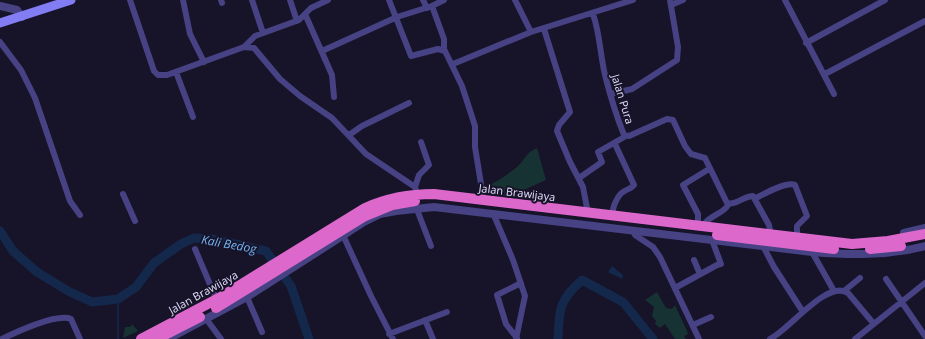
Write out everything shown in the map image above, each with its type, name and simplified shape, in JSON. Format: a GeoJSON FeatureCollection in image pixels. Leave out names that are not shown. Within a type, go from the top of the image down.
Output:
{"type":"FeatureCollection","features":[{"type":"Feature","properties":{"kind":"highway","name":"Jalan Brawijaya"},"geometry":{"type":"LineString","coordinates":[[136,338],[176,325],[226,303],[377,202],[395,197],[423,194],[852,244],[888,241],[925,234]]}},
{"type":"Feature","properties":{"kind":"highway","name":"Jalan Brawijaya"},"geometry":{"type":"LineString","coordinates":[[307,249],[343,234],[378,209],[414,201],[434,201],[852,250],[887,249],[925,241]]}},
{"type":"Feature","properties":{"kind":"highway"},"geometry":{"type":"LineString","coordinates":[[136,338],[215,296],[271,272]]}},
{"type":"Feature","properties":{"kind":"highway","name":"Jalan Brawijaya"},"geometry":{"type":"LineString","coordinates":[[157,339],[176,325]]}},
{"type":"Feature","properties":{"kind":"main road"},"geometry":{"type":"LineString","coordinates":[[0,23],[71,0]]}},
{"type":"Feature","properties":{"kind":"street"},"geometry":{"type":"LineString","coordinates":[[130,0],[154,72],[162,76],[244,47],[250,47],[258,50],[280,79],[300,96],[332,118],[375,161],[415,188]]}},
{"type":"Feature","properties":{"kind":"street"},"geometry":{"type":"LineString","coordinates":[[184,0],[190,34],[204,62]]}},
{"type":"Feature","properties":{"kind":"street"},"geometry":{"type":"LineString","coordinates":[[252,0],[263,33]]}},
{"type":"Feature","properties":{"kind":"street"},"geometry":{"type":"LineString","coordinates":[[290,0],[297,21]]}},
{"type":"Feature","properties":{"kind":"street"},"geometry":{"type":"LineString","coordinates":[[244,47],[255,36],[297,21],[311,8],[328,0]]}},
{"type":"Feature","properties":{"kind":"street"},"geometry":{"type":"LineString","coordinates":[[389,0],[397,17],[411,56],[438,49],[444,50]]}},
{"type":"Feature","properties":{"kind":"street"},"geometry":{"type":"LineString","coordinates":[[423,0],[429,7],[444,39],[444,50],[453,64],[462,86],[475,126],[475,146],[484,196]]}},
{"type":"Feature","properties":{"kind":"street"},"geometry":{"type":"LineString","coordinates":[[322,51],[397,17],[429,7],[444,0]]}},
{"type":"Feature","properties":{"kind":"street"},"geometry":{"type":"LineString","coordinates":[[515,0],[531,32]]}},
{"type":"Feature","properties":{"kind":"street"},"geometry":{"type":"LineString","coordinates":[[453,64],[531,32],[593,14],[633,0]]}},
{"type":"Feature","properties":{"kind":"street"},"geometry":{"type":"LineString","coordinates":[[611,94],[632,89],[677,60],[678,47],[670,2],[683,0]]}},
{"type":"Feature","properties":{"kind":"street"},"geometry":{"type":"LineString","coordinates":[[785,0],[806,43],[823,74],[825,74],[834,94]]}},
{"type":"Feature","properties":{"kind":"street"},"geometry":{"type":"LineString","coordinates":[[806,43],[885,0]]}},
{"type":"Feature","properties":{"kind":"street"},"geometry":{"type":"LineString","coordinates":[[0,6],[17,10],[22,17]]}},
{"type":"Feature","properties":{"kind":"street"},"geometry":{"type":"LineString","coordinates":[[306,14],[332,75],[334,97]]}},
{"type":"Feature","properties":{"kind":"street","name":"Jalan Pura"},"geometry":{"type":"LineString","coordinates":[[593,14],[599,34],[605,75],[615,112],[626,136],[670,118],[676,123],[685,146],[691,154],[703,157],[728,205]]}},
{"type":"Feature","properties":{"kind":"street"},"geometry":{"type":"LineString","coordinates":[[825,74],[925,21]]}},
{"type":"Feature","properties":{"kind":"street"},"geometry":{"type":"LineString","coordinates":[[544,29],[570,112],[559,125],[557,131],[570,162],[585,191],[587,208]]}},
{"type":"Feature","properties":{"kind":"street"},"geometry":{"type":"LineString","coordinates":[[0,42],[21,70],[32,91],[70,201],[80,215]]}},
{"type":"Feature","properties":{"kind":"street"},"geometry":{"type":"LineString","coordinates":[[176,72],[193,117]]}},
{"type":"Feature","properties":{"kind":"street"},"geometry":{"type":"LineString","coordinates":[[349,135],[362,126],[409,104]]}},
{"type":"Feature","properties":{"kind":"street"},"geometry":{"type":"LineString","coordinates":[[579,178],[602,162],[598,152],[616,144],[626,136]]}},
{"type":"Feature","properties":{"kind":"street"},"geometry":{"type":"LineString","coordinates":[[415,188],[419,175],[429,165],[421,142]]}},
{"type":"Feature","properties":{"kind":"street"},"geometry":{"type":"LineString","coordinates":[[613,211],[621,193],[632,188],[634,185],[616,144]]}},
{"type":"Feature","properties":{"kind":"street"},"geometry":{"type":"LineString","coordinates":[[702,222],[683,185],[709,169]]}},
{"type":"Feature","properties":{"kind":"street"},"geometry":{"type":"LineString","coordinates":[[756,198],[777,187],[791,184],[795,185],[807,216],[797,226],[797,233]]}},
{"type":"Feature","properties":{"kind":"street"},"geometry":{"type":"LineString","coordinates":[[307,249],[373,200],[415,188],[853,239],[887,236],[925,228]]}},
{"type":"Feature","properties":{"kind":"street"},"geometry":{"type":"LineString","coordinates":[[123,194],[135,221]]}},
{"type":"Feature","properties":{"kind":"street"},"geometry":{"type":"LineString","coordinates":[[702,222],[727,208],[728,205],[747,196],[753,196],[756,198],[770,230]]}},
{"type":"Feature","properties":{"kind":"street"},"geometry":{"type":"LineString","coordinates":[[416,207],[431,246]]}},
{"type":"Feature","properties":{"kind":"street"},"geometry":{"type":"LineString","coordinates":[[448,312],[425,320],[391,336],[343,234],[380,214],[416,207],[434,207],[812,252],[852,255],[882,254],[925,246]]}},
{"type":"Feature","properties":{"kind":"street"},"geometry":{"type":"LineString","coordinates":[[492,213],[525,296],[517,338]]}},
{"type":"Feature","properties":{"kind":"street"},"geometry":{"type":"LineString","coordinates":[[633,230],[635,235],[653,247],[660,257],[699,339]]}},
{"type":"Feature","properties":{"kind":"street"},"geometry":{"type":"LineString","coordinates":[[675,288],[721,264],[712,240]]}},
{"type":"Feature","properties":{"kind":"street"},"geometry":{"type":"LineString","coordinates":[[763,246],[774,267],[803,312]]}},
{"type":"Feature","properties":{"kind":"street"},"geometry":{"type":"LineString","coordinates":[[195,249],[215,296]]}},
{"type":"Feature","properties":{"kind":"street"},"geometry":{"type":"LineString","coordinates":[[812,252],[834,291]]}},
{"type":"Feature","properties":{"kind":"street"},"geometry":{"type":"LineString","coordinates":[[694,260],[700,274]]}},
{"type":"Feature","properties":{"kind":"street"},"geometry":{"type":"LineString","coordinates":[[168,339],[207,320],[247,297],[271,272]]}},
{"type":"Feature","properties":{"kind":"street"},"geometry":{"type":"LineString","coordinates":[[770,339],[792,324],[803,312],[822,296],[834,291],[844,290],[860,278]]}},
{"type":"Feature","properties":{"kind":"street"},"geometry":{"type":"LineString","coordinates":[[886,279],[925,336]]}},
{"type":"Feature","properties":{"kind":"street"},"geometry":{"type":"LineString","coordinates":[[517,338],[506,324],[497,295],[521,283]]}},
{"type":"Feature","properties":{"kind":"street"},"geometry":{"type":"LineString","coordinates":[[855,339],[925,283]]}},
{"type":"Feature","properties":{"kind":"street"},"geometry":{"type":"LineString","coordinates":[[844,290],[874,324]]}},
{"type":"Feature","properties":{"kind":"street"},"geometry":{"type":"LineString","coordinates":[[247,297],[262,332]]}},
{"type":"Feature","properties":{"kind":"street"},"geometry":{"type":"LineString","coordinates":[[693,325],[711,317]]}},
{"type":"Feature","properties":{"kind":"street"},"geometry":{"type":"LineString","coordinates":[[2,339],[27,328],[63,318],[71,319],[80,339]]}},
{"type":"Feature","properties":{"kind":"street"},"geometry":{"type":"LineString","coordinates":[[207,320],[222,339]]}},
{"type":"Feature","properties":{"kind":"street"},"geometry":{"type":"LineString","coordinates":[[425,320],[433,339]]}},
{"type":"Feature","properties":{"kind":"green space"},"geometry":{"type":"Polygon","coordinates":[[[537,148],[546,180],[508,197],[486,193],[484,187],[510,173],[530,152],[537,148]]]}},
{"type":"Feature","properties":{"kind":"green space"},"geometry":{"type":"Polygon","coordinates":[[[657,292],[666,308],[672,309],[675,305],[688,334],[684,336],[686,339],[675,339],[665,324],[660,328],[655,324],[656,321],[652,316],[654,307],[645,300],[657,292]]]}},
{"type":"Feature","properties":{"kind":"green space"},"geometry":{"type":"Polygon","coordinates":[[[132,324],[138,331],[123,338],[125,327],[130,327],[132,324]]]}},
{"type":"Feature","properties":{"kind":"water"},"geometry":{"type":"Polygon","coordinates":[[[612,266],[623,275],[622,279],[608,272],[612,266]]]}},
{"type":"Feature","properties":{"kind":"waterway","name":"Kali Bedog"},"geometry":{"type":"LineString","coordinates":[[0,231],[13,251],[37,272],[68,291],[92,302],[118,299],[136,287],[154,263],[181,244],[194,238],[213,239],[266,251],[291,286],[309,339]]}},
{"type":"Feature","properties":{"kind":"waterway","name":"Kali Bedog"},"geometry":{"type":"LineString","coordinates":[[558,339],[559,320],[562,306],[574,287],[582,280],[623,302],[653,339]]}},
{"type":"Feature","properties":{"kind":"waterway"},"geometry":{"type":"LineString","coordinates":[[118,299],[118,339]]}}]}
